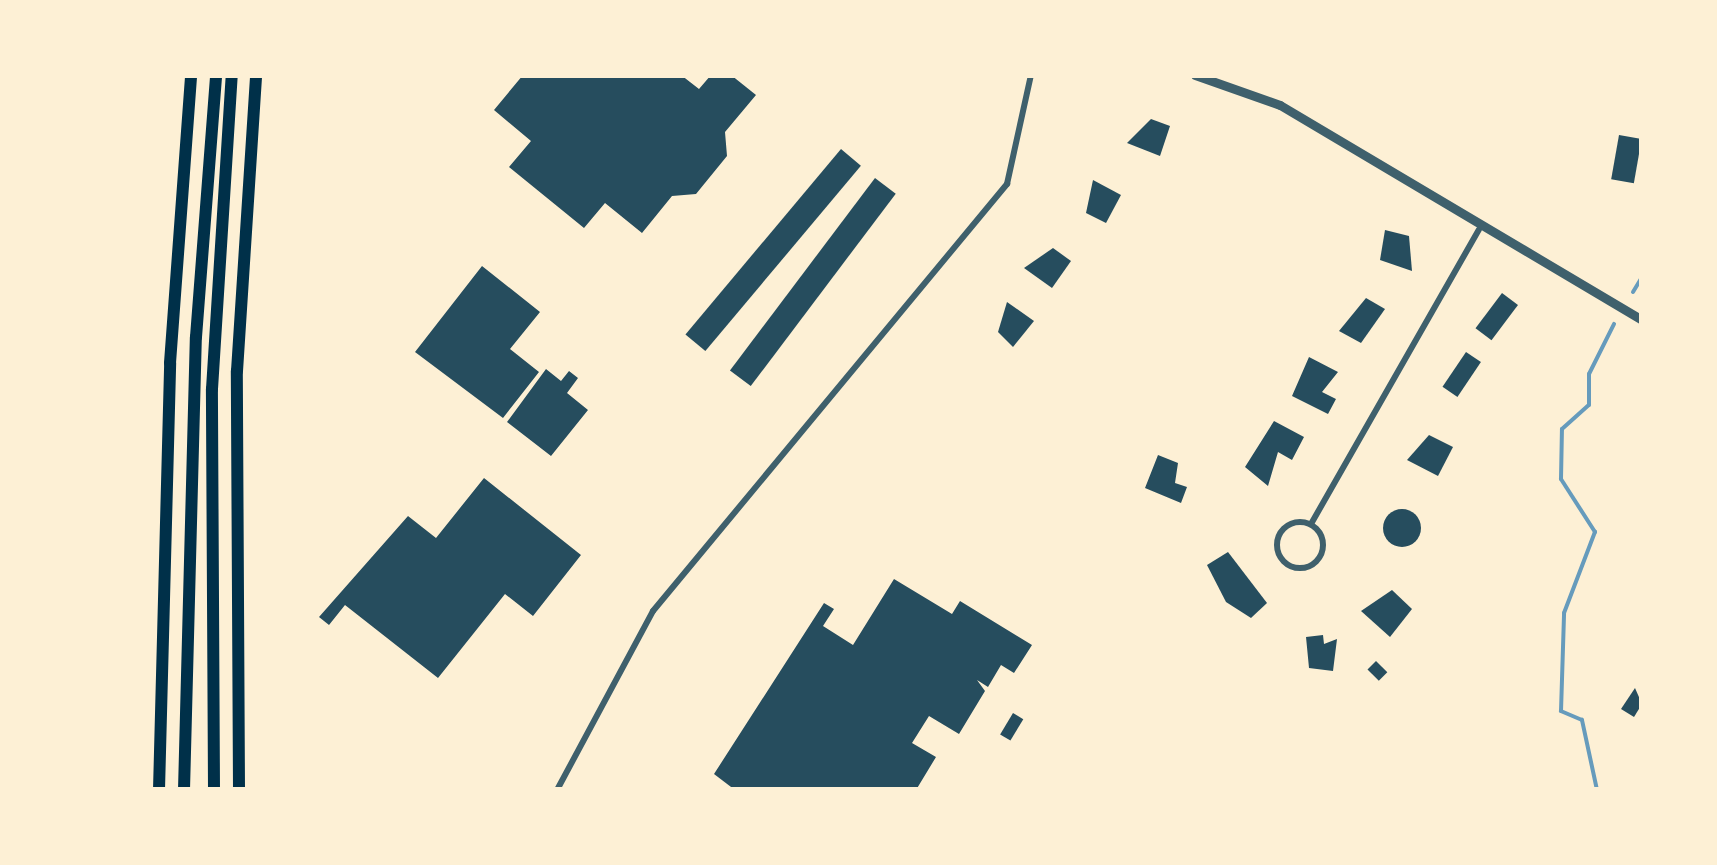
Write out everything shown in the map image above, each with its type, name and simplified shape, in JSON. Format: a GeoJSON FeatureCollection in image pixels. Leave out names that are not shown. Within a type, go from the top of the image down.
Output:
{"type":"FeatureCollection","features":[{"type":"Feature","properties":{"kind":"highway"},"geometry":{"type":"LineString","coordinates":[[160,790],[170,363],[191,75]]}},
{"type":"Feature","properties":{"kind":"highway"},"geometry":{"type":"LineString","coordinates":[[184,790],[196,336],[216,75]]}},
{"type":"Feature","properties":{"kind":"highway"},"geometry":{"type":"LineString","coordinates":[[214,790],[212,388],[232,75]]}},
{"type":"Feature","properties":{"kind":"highway"},"geometry":{"type":"LineString","coordinates":[[239,790],[237,371],[256,75]]}},
{"type":"Feature","properties":{"kind":"street"},"geometry":{"type":"LineString","coordinates":[[558,790],[653,611],[1008,184],[1031,75]]}},
{"type":"Feature","properties":{"kind":"street"},"geometry":{"type":"LineString","coordinates":[[1195,75],[1280,105],[1479,229],[1642,320]]}},
{"type":"Feature","properties":{"kind":"street"},"geometry":{"type":"LineString","coordinates":[[1311,524],[1322,553],[1308,567],[1289,566],[1279,534],[1311,524],[1479,229]]}},
{"type":"Feature","properties":{"kind":"building"},"geometry":{"type":"Polygon","coordinates":[[[523,75],[681,75],[699,89],[711,75],[731,75],[756,95],[725,132],[727,156],[696,194],[672,196],[642,233],[605,203],[584,228],[509,167],[531,141],[494,110],[523,75]]]}},
{"type":"Feature","properties":{"kind":"building"},"geometry":{"type":"Polygon","coordinates":[[[1151,119],[1170,126],[1160,156],[1127,143],[1151,119]]]}},
{"type":"Feature","properties":{"kind":"building"},"geometry":{"type":"Polygon","coordinates":[[[1619,135],[1642,139],[1634,183],[1611,179],[1619,135]]]}},
{"type":"Feature","properties":{"kind":"building"},"geometry":{"type":"Polygon","coordinates":[[[841,149],[861,166],[705,351],[685,334],[841,149]]]}},
{"type":"Feature","properties":{"kind":"building"},"geometry":{"type":"Polygon","coordinates":[[[875,178],[896,194],[751,386],[730,370],[875,178]]]}},
{"type":"Feature","properties":{"kind":"building"},"geometry":{"type":"Polygon","coordinates":[[[1093,180],[1121,195],[1106,223],[1086,213],[1093,180]]]}},
{"type":"Feature","properties":{"kind":"building"},"geometry":{"type":"Polygon","coordinates":[[[1385,230],[1409,236],[1412,271],[1380,260],[1385,230]]]}},
{"type":"Feature","properties":{"kind":"building"},"geometry":{"type":"Polygon","coordinates":[[[1053,248],[1071,261],[1052,288],[1024,268],[1053,248]]]}},
{"type":"Feature","properties":{"kind":"building"},"geometry":{"type":"Polygon","coordinates":[[[482,266],[540,312],[510,349],[539,372],[503,418],[415,352],[482,266]]]}},
{"type":"Feature","properties":{"kind":"building"},"geometry":{"type":"Polygon","coordinates":[[[1502,293],[1518,305],[1491,340],[1476,328],[1502,293]]]}},
{"type":"Feature","properties":{"kind":"building"},"geometry":{"type":"Polygon","coordinates":[[[1366,298],[1385,309],[1361,343],[1339,331],[1366,298]]]}},
{"type":"Feature","properties":{"kind":"building"},"geometry":{"type":"Polygon","coordinates":[[[1007,302],[1034,321],[1013,347],[998,332],[1007,302]]]}},
{"type":"Feature","properties":{"kind":"building"},"geometry":{"type":"Polygon","coordinates":[[[1466,352],[1481,362],[1457,397],[1443,387],[1466,352]]]}},
{"type":"Feature","properties":{"kind":"building"},"geometry":{"type":"Polygon","coordinates":[[[1309,357],[1338,372],[1322,392],[1336,399],[1328,414],[1292,396],[1309,357]]]}},
{"type":"Feature","properties":{"kind":"building"},"geometry":{"type":"Polygon","coordinates":[[[546,369],[561,381],[569,371],[578,378],[567,393],[588,410],[551,456],[507,422],[546,369]]]}},
{"type":"Feature","properties":{"kind":"building"},"geometry":{"type":"Polygon","coordinates":[[[1274,421],[1304,437],[1292,460],[1278,452],[1268,486],[1245,467],[1274,421]]]}},
{"type":"Feature","properties":{"kind":"building"},"geometry":{"type":"Polygon","coordinates":[[[1429,435],[1453,447],[1438,476],[1407,460],[1429,435]]]}},
{"type":"Feature","properties":{"kind":"building"},"geometry":{"type":"Polygon","coordinates":[[[1158,455],[1178,463],[1175,483],[1187,487],[1181,503],[1145,488],[1158,455]]]}},
{"type":"Feature","properties":{"kind":"building"},"geometry":{"type":"Polygon","coordinates":[[[484,478],[581,555],[533,616],[505,594],[438,678],[345,605],[329,625],[319,617],[408,516],[436,538],[484,478]]]}},
{"type":"Feature","properties":{"kind":"building"},"geometry":{"type":"Polygon","coordinates":[[[1402,509],[1416,514],[1421,528],[1416,542],[1402,547],[1388,542],[1383,528],[1388,514],[1402,509]]]}},
{"type":"Feature","properties":{"kind":"building"},"geometry":{"type":"Polygon","coordinates":[[[1228,552],[1267,603],[1251,618],[1226,602],[1207,565],[1228,552]]]}},
{"type":"Feature","properties":{"kind":"building"},"geometry":{"type":"Polygon","coordinates":[[[894,579],[952,614],[960,601],[1032,645],[1014,673],[1001,665],[988,687],[977,680],[985,691],[959,734],[929,716],[912,743],[936,757],[916,790],[735,790],[714,774],[824,603],[834,609],[823,626],[853,645],[894,579]]]}},
{"type":"Feature","properties":{"kind":"building"},"geometry":{"type":"Polygon","coordinates":[[[1392,590],[1412,609],[1390,637],[1361,611],[1392,590]]]}},
{"type":"Feature","properties":{"kind":"building"},"geometry":{"type":"Polygon","coordinates":[[[1323,635],[1324,644],[1337,639],[1333,671],[1309,668],[1306,637],[1323,635]]]}},
{"type":"Feature","properties":{"kind":"building"},"geometry":{"type":"Polygon","coordinates":[[[1376,661],[1387,672],[1379,681],[1368,669],[1376,661]]]}},
{"type":"Feature","properties":{"kind":"building"},"geometry":{"type":"Polygon","coordinates":[[[1635,688],[1642,704],[1634,717],[1621,709],[1635,688]]]}},
{"type":"Feature","properties":{"kind":"building"},"geometry":{"type":"Polygon","coordinates":[[[1013,713],[1023,719],[1010,741],[1000,734],[1013,713]]]}},
{"type":"Feature","properties":{"kind":"waterway"},"geometry":{"type":"LineString","coordinates":[[1633,292],[1642,277]]}},
{"type":"Feature","properties":{"kind":"waterway"},"geometry":{"type":"LineString","coordinates":[[1597,790],[1582,720],[1561,711],[1564,613],[1595,532],[1561,479],[1562,429],[1589,405],[1589,374],[1614,324]]}}]}
